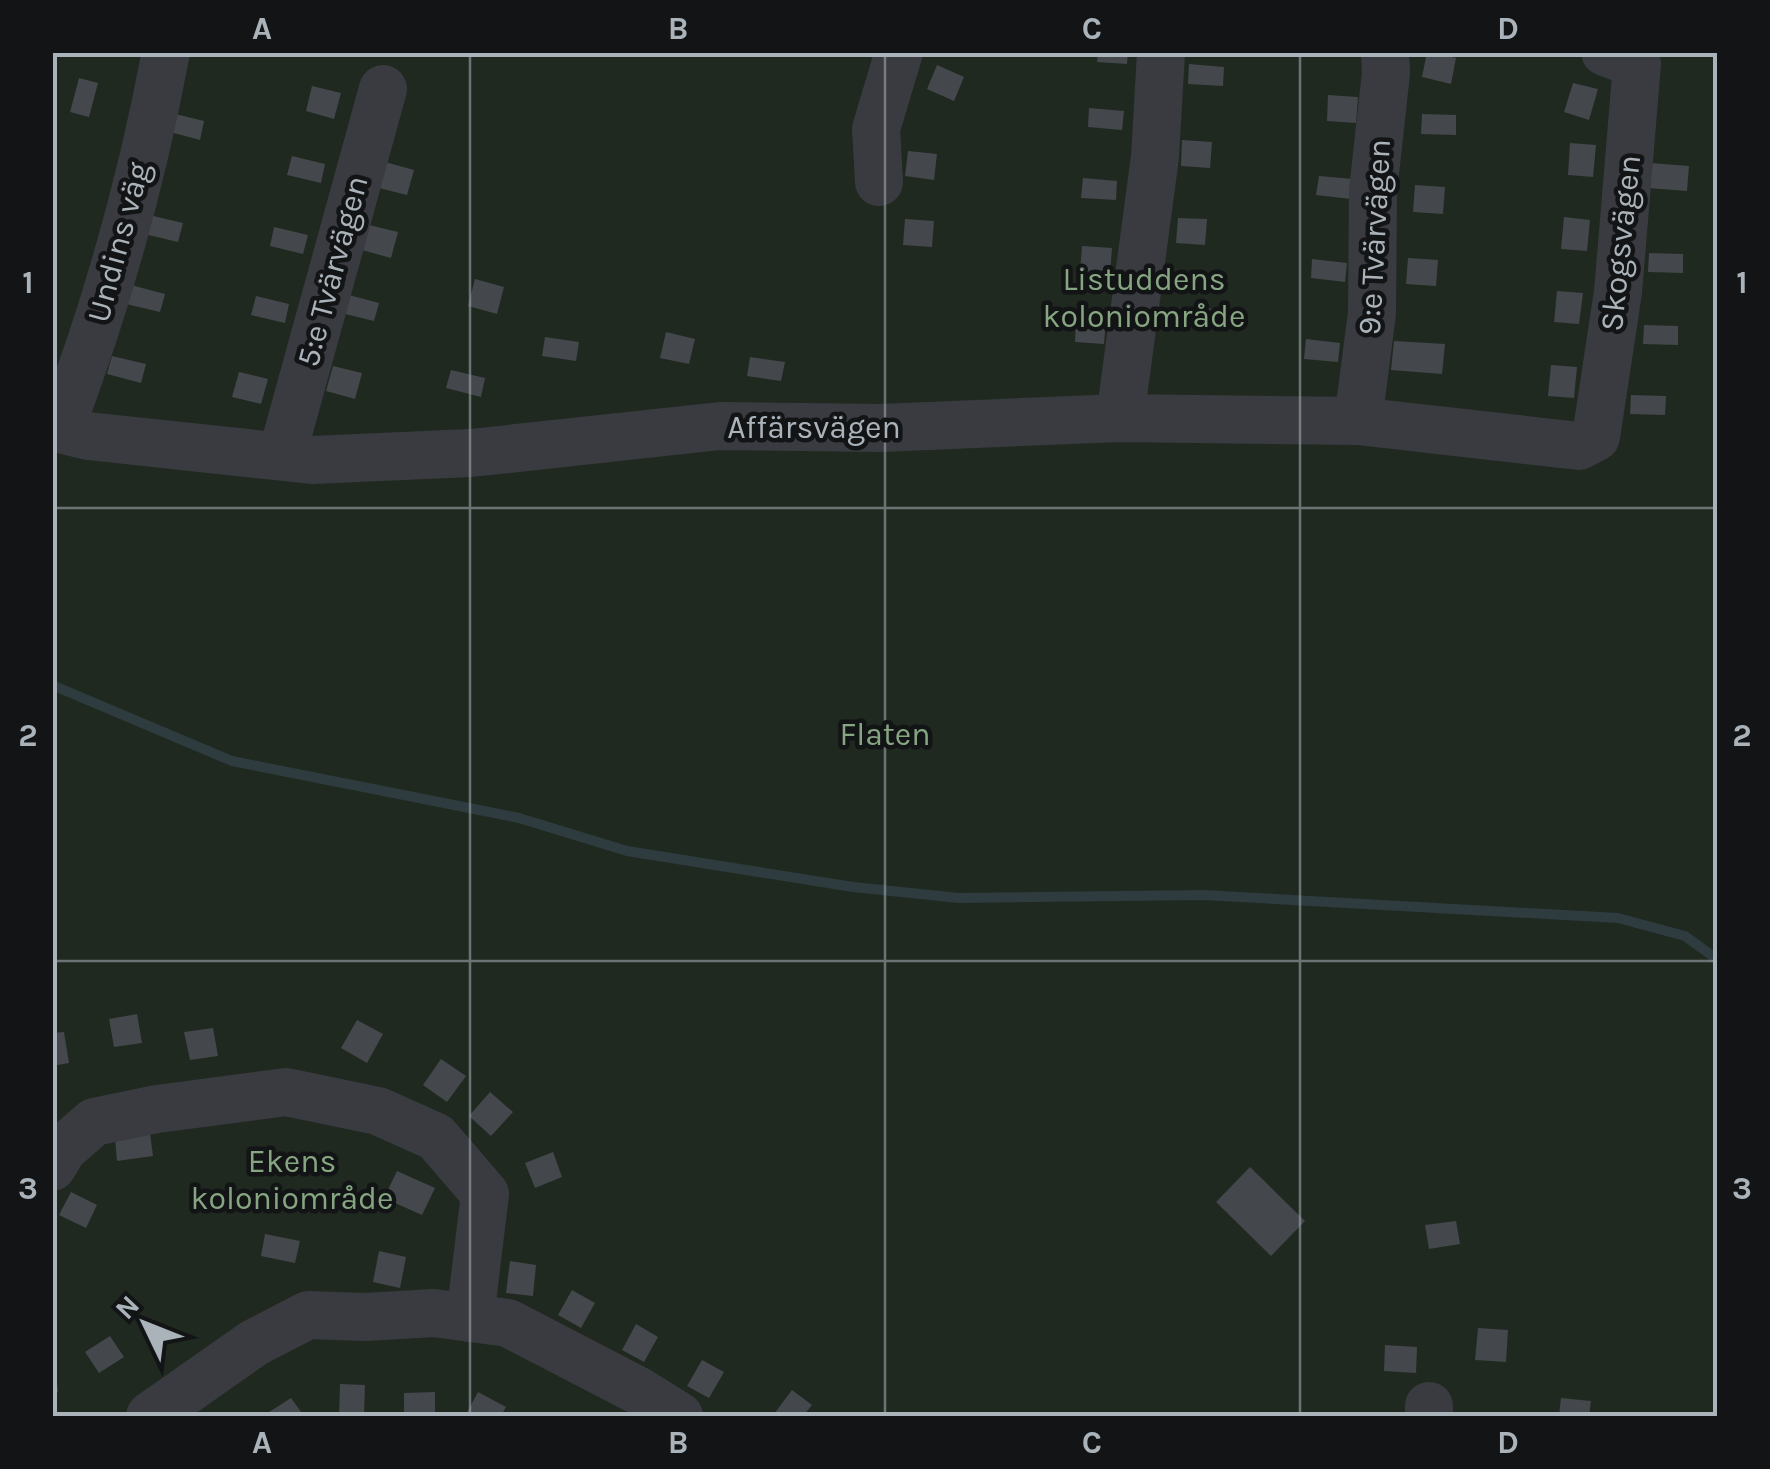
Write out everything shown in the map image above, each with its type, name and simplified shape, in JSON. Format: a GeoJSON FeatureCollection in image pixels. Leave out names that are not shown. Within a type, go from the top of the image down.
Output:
{"type":"FeatureCollection","features":[{"type":"Feature","properties":{"kind":"lane","name":"Undins väg"},"geometry":{"type":"LineString","coordinates":[[56,428],[80,376],[119,248],[166,52]]}},
{"type":"Feature","properties":{"kind":"lane"},"geometry":{"type":"LineString","coordinates":[[879,182],[876,129],[899,52]]}},
{"type":"Feature","properties":{"kind":"lane"},"geometry":{"type":"LineString","coordinates":[[1120,418],[1156,157],[1160,52]]}},
{"type":"Feature","properties":{"kind":"lane","name":"9:e Tvärvägen"},"geometry":{"type":"LineString","coordinates":[[1358,421],[1372,313],[1373,191],[1386,73],[1384,52]]}},
{"type":"Feature","properties":{"kind":"lane","name":"Skogsvägen"},"geometry":{"type":"LineString","coordinates":[[1579,446],[1596,437],[1618,292],[1637,64],[1605,52]]}},
{"type":"Feature","properties":{"kind":"lane","name":"5:e Tvärvägen"},"geometry":{"type":"LineString","coordinates":[[282,454],[384,89]]}},
{"type":"Feature","properties":{"kind":"lane","name":"Affärsvägen"},"geometry":{"type":"LineString","coordinates":[[56,428],[88,436],[312,460],[471,453],[720,426],[880,428],[1120,418],[1358,421],[1579,446]]}},
{"type":"Feature","properties":{"kind":"lane"},"geometry":{"type":"LineString","coordinates":[[52,1167],[63,1149],[94,1122],[157,1109],[286,1092],[378,1111],[436,1137],[486,1194],[470,1318]]}},
{"type":"Feature","properties":{"kind":"lane"},"geometry":{"type":"LineString","coordinates":[[150,1416],[254,1343],[308,1314],[365,1317],[434,1313],[508,1324],[639,1391],[678,1416]]}},
{"type":"Feature","properties":{"kind":"green space","name":"Flaten"},"geometry":{"type":"Polygon","coordinates":[[[52,53],[1717,53],[1717,1416],[53,1416],[52,53]]]}},
{"type":"Feature","properties":{"kind":"building"},"geometry":{"type":"Polygon","coordinates":[[[1098,52],[1128,52],[1127,64],[1097,62],[1098,52]]]}},
{"type":"Feature","properties":{"kind":"building"},"geometry":{"type":"Polygon","coordinates":[[[1427,52],[1456,58],[1451,84],[1422,77],[1427,52]]]}},
{"type":"Feature","properties":{"kind":"building"},"geometry":{"type":"Polygon","coordinates":[[[1189,64],[1224,67],[1223,86],[1188,84],[1189,64]]]}},
{"type":"Feature","properties":{"kind":"building"},"geometry":{"type":"Polygon","coordinates":[[[937,65],[964,77],[954,101],[927,89],[937,65]]]}},
{"type":"Feature","properties":{"kind":"building"},"geometry":{"type":"Polygon","coordinates":[[[79,78],[98,83],[89,117],[70,112],[79,78]]]}},
{"type":"Feature","properties":{"kind":"building"},"geometry":{"type":"Polygon","coordinates":[[[1573,83],[1598,89],[1589,120],[1564,112],[1573,83]]]}},
{"type":"Feature","properties":{"kind":"building"},"geometry":{"type":"Polygon","coordinates":[[[312,86],[341,93],[334,119],[306,111],[312,86]]]}},
{"type":"Feature","properties":{"kind":"building"},"geometry":{"type":"Polygon","coordinates":[[[1328,95],[1358,97],[1356,123],[1327,121],[1328,95]]]}},
{"type":"Feature","properties":{"kind":"building"},"geometry":{"type":"Polygon","coordinates":[[[1089,108],[1124,111],[1122,130],[1088,127],[1089,108]]]}},
{"type":"Feature","properties":{"kind":"building"},"geometry":{"type":"Polygon","coordinates":[[[171,113],[204,121],[200,140],[166,131],[171,113]]]}},
{"type":"Feature","properties":{"kind":"building"},"geometry":{"type":"Polygon","coordinates":[[[1422,114],[1456,115],[1456,135],[1421,134],[1422,114]]]}},
{"type":"Feature","properties":{"kind":"building"},"geometry":{"type":"Polygon","coordinates":[[[1182,140],[1212,142],[1210,168],[1181,166],[1182,140]]]}},
{"type":"Feature","properties":{"kind":"building"},"geometry":{"type":"Polygon","coordinates":[[[1570,143],[1596,145],[1593,177],[1568,175],[1570,143]]]}},
{"type":"Feature","properties":{"kind":"building"},"geometry":{"type":"Polygon","coordinates":[[[908,151],[937,154],[934,180],[905,176],[908,151]]]}},
{"type":"Feature","properties":{"kind":"building"},"geometry":{"type":"Polygon","coordinates":[[[292,156],[325,164],[321,183],[287,175],[292,156]]]}},
{"type":"Feature","properties":{"kind":"building"},"geometry":{"type":"Polygon","coordinates":[[[385,162],[414,170],[407,195],[379,188],[385,162]]]}},
{"type":"Feature","properties":{"kind":"building"},"geometry":{"type":"Polygon","coordinates":[[[1650,163],[1689,166],[1687,191],[1648,188],[1650,163]]]}},
{"type":"Feature","properties":{"kind":"building"},"geometry":{"type":"Polygon","coordinates":[[[1319,176],[1353,179],[1351,199],[1316,195],[1319,176]]]}},
{"type":"Feature","properties":{"kind":"building"},"geometry":{"type":"Polygon","coordinates":[[[1083,178],[1117,181],[1116,200],[1081,198],[1083,178]]]}},
{"type":"Feature","properties":{"kind":"building"},"geometry":{"type":"Polygon","coordinates":[[[1415,185],[1445,187],[1443,214],[1413,212],[1415,185]]]}},
{"type":"Feature","properties":{"kind":"building"},"geometry":{"type":"Polygon","coordinates":[[[149,215],[183,223],[178,242],[144,234],[149,215]]]}},
{"type":"Feature","properties":{"kind":"building"},"geometry":{"type":"Polygon","coordinates":[[[1564,217],[1590,220],[1587,251],[1561,249],[1564,217]]]}},
{"type":"Feature","properties":{"kind":"building"},"geometry":{"type":"Polygon","coordinates":[[[1178,218],[1207,219],[1205,245],[1176,243],[1178,218]]]}},
{"type":"Feature","properties":{"kind":"building"},"geometry":{"type":"Polygon","coordinates":[[[905,219],[934,221],[932,247],[903,245],[905,219]]]}},
{"type":"Feature","properties":{"kind":"building"},"geometry":{"type":"Polygon","coordinates":[[[369,225],[398,232],[391,258],[362,250],[369,225]]]}},
{"type":"Feature","properties":{"kind":"building"},"geometry":{"type":"Polygon","coordinates":[[[274,227],[308,235],[303,254],[270,246],[274,227]]]}},
{"type":"Feature","properties":{"kind":"building"},"geometry":{"type":"Polygon","coordinates":[[[1082,246],[1112,248],[1110,274],[1080,272],[1082,246]]]}},
{"type":"Feature","properties":{"kind":"building"},"geometry":{"type":"Polygon","coordinates":[[[1649,253],[1683,254],[1683,273],[1648,272],[1649,253]]]}},
{"type":"Feature","properties":{"kind":"building"},"geometry":{"type":"Polygon","coordinates":[[[1408,258],[1438,260],[1436,286],[1406,284],[1408,258]]]}},
{"type":"Feature","properties":{"kind":"building"},"geometry":{"type":"Polygon","coordinates":[[[1312,259],[1347,263],[1345,282],[1311,278],[1312,259]]]}},
{"type":"Feature","properties":{"kind":"building"},"geometry":{"type":"Polygon","coordinates":[[[475,279],[504,287],[497,314],[468,306],[475,279]]]}},
{"type":"Feature","properties":{"kind":"building"},"geometry":{"type":"Polygon","coordinates":[[[131,285],[165,294],[160,312],[126,304],[131,285]]]}},
{"type":"Feature","properties":{"kind":"building"},"geometry":{"type":"Polygon","coordinates":[[[1557,291],[1583,293],[1579,324],[1554,322],[1557,291]]]}},
{"type":"Feature","properties":{"kind":"building"},"geometry":{"type":"Polygon","coordinates":[[[345,294],[379,303],[374,321],[341,313],[345,294]]]}},
{"type":"Feature","properties":{"kind":"building"},"geometry":{"type":"Polygon","coordinates":[[[256,296],[289,304],[285,323],[251,315],[256,296]]]}},
{"type":"Feature","properties":{"kind":"building"},"geometry":{"type":"Polygon","coordinates":[[[1180,307],[1215,309],[1213,329],[1179,326],[1180,307]]]}},
{"type":"Feature","properties":{"kind":"building"},"geometry":{"type":"Polygon","coordinates":[[[1076,316],[1106,318],[1104,344],[1075,342],[1076,316]]]}},
{"type":"Feature","properties":{"kind":"building"},"geometry":{"type":"Polygon","coordinates":[[[1644,325],[1678,326],[1678,345],[1643,344],[1644,325]]]}},
{"type":"Feature","properties":{"kind":"building"},"geometry":{"type":"Polygon","coordinates":[[[666,332],[695,339],[689,364],[660,358],[666,332]]]}},
{"type":"Feature","properties":{"kind":"building"},"geometry":{"type":"Polygon","coordinates":[[[545,337],[579,342],[576,361],[542,356],[545,337]]]}},
{"type":"Feature","properties":{"kind":"building"},"geometry":{"type":"Polygon","coordinates":[[[1306,339],[1340,343],[1338,362],[1304,359],[1306,339]]]}},
{"type":"Feature","properties":{"kind":"building"},"geometry":{"type":"Polygon","coordinates":[[[1394,341],[1445,344],[1442,374],[1391,370],[1394,341]]]}},
{"type":"Feature","properties":{"kind":"building"},"geometry":{"type":"Polygon","coordinates":[[[112,356],[146,364],[141,383],[107,374],[112,356]]]}},
{"type":"Feature","properties":{"kind":"building"},"geometry":{"type":"Polygon","coordinates":[[[750,357],[785,362],[781,381],[747,376],[750,357]]]}},
{"type":"Feature","properties":{"kind":"building"},"geometry":{"type":"Polygon","coordinates":[[[1551,365],[1577,367],[1574,398],[1548,396],[1551,365]]]}},
{"type":"Feature","properties":{"kind":"building"},"geometry":{"type":"Polygon","coordinates":[[[333,366],[362,373],[355,399],[326,391],[333,366]]]}},
{"type":"Feature","properties":{"kind":"building"},"geometry":{"type":"Polygon","coordinates":[[[451,370],[485,378],[481,397],[446,388],[451,370]]]}},
{"type":"Feature","properties":{"kind":"building"},"geometry":{"type":"Polygon","coordinates":[[[239,372],[268,379],[261,404],[232,397],[239,372]]]}},
{"type":"Feature","properties":{"kind":"building"},"geometry":{"type":"Polygon","coordinates":[[[1631,395],[1666,396],[1665,415],[1630,414],[1631,395]]]}},
{"type":"Feature","properties":{"kind":"building"},"geometry":{"type":"Polygon","coordinates":[[[137,1014],[142,1043],[114,1047],[109,1019],[137,1014]]]}},
{"type":"Feature","properties":{"kind":"building"},"geometry":{"type":"Polygon","coordinates":[[[357,1020],[383,1034],[367,1063],[341,1048],[357,1020]]]}},
{"type":"Feature","properties":{"kind":"building"},"geometry":{"type":"Polygon","coordinates":[[[213,1028],[218,1056],[190,1060],[184,1032],[213,1028]]]}},
{"type":"Feature","properties":{"kind":"building"},"geometry":{"type":"Polygon","coordinates":[[[64,1032],[69,1063],[52,1066],[52,1033],[64,1032]]]}},
{"type":"Feature","properties":{"kind":"building"},"geometry":{"type":"Polygon","coordinates":[[[441,1059],[466,1076],[447,1102],[423,1085],[441,1059]]]}},
{"type":"Feature","properties":{"kind":"building"},"geometry":{"type":"Polygon","coordinates":[[[490,1092],[513,1112],[491,1136],[469,1116],[490,1092]]]}},
{"type":"Feature","properties":{"kind":"building"},"geometry":{"type":"Polygon","coordinates":[[[150,1133],[153,1156],[117,1161],[115,1138],[150,1133]]]}},
{"type":"Feature","properties":{"kind":"building"},"geometry":{"type":"Polygon","coordinates":[[[553,1152],[562,1177],[535,1188],[525,1163],[553,1152]]]}},
{"type":"Feature","properties":{"kind":"building"},"geometry":{"type":"Polygon","coordinates":[[[1250,1167],[1305,1221],[1271,1256],[1216,1202],[1250,1167]]]}},
{"type":"Feature","properties":{"kind":"building"},"geometry":{"type":"Polygon","coordinates":[[[397,1171],[435,1188],[422,1215],[384,1198],[397,1171]]]}},
{"type":"Feature","properties":{"kind":"building"},"geometry":{"type":"Polygon","coordinates":[[[71,1192],[97,1205],[86,1228],[59,1215],[71,1192]]]}},
{"type":"Feature","properties":{"kind":"building"},"geometry":{"type":"Polygon","coordinates":[[[1456,1221],[1460,1244],[1429,1249],[1425,1225],[1456,1221]]]}},
{"type":"Feature","properties":{"kind":"building"},"geometry":{"type":"Polygon","coordinates":[[[265,1234],[300,1241],[295,1263],[261,1256],[265,1234]]]}},
{"type":"Feature","properties":{"kind":"building"},"geometry":{"type":"Polygon","coordinates":[[[379,1251],[406,1257],[400,1288],[373,1282],[379,1251]]]}},
{"type":"Feature","properties":{"kind":"building"},"geometry":{"type":"Polygon","coordinates":[[[510,1261],[536,1265],[533,1296],[506,1293],[510,1261]]]}},
{"type":"Feature","properties":{"kind":"building"},"geometry":{"type":"Polygon","coordinates":[[[572,1290],[595,1303],[581,1328],[558,1315],[572,1290]]]}},
{"type":"Feature","properties":{"kind":"building"},"geometry":{"type":"Polygon","coordinates":[[[636,1324],[658,1337],[644,1362],[622,1350],[636,1324]]]}},
{"type":"Feature","properties":{"kind":"building"},"geometry":{"type":"Polygon","coordinates":[[[1478,1328],[1508,1330],[1506,1362],[1475,1360],[1478,1328]]]}},
{"type":"Feature","properties":{"kind":"building"},"geometry":{"type":"Polygon","coordinates":[[[110,1336],[124,1357],[99,1373],[85,1352],[110,1336]]]}},
{"type":"Feature","properties":{"kind":"building"},"geometry":{"type":"Polygon","coordinates":[[[1385,1345],[1417,1347],[1416,1373],[1384,1371],[1385,1345]]]}},
{"type":"Feature","properties":{"kind":"building"},"geometry":{"type":"Polygon","coordinates":[[[702,1360],[724,1372],[709,1398],[687,1386],[702,1360]]]}},
{"type":"Feature","properties":{"kind":"building"},"geometry":{"type":"Polygon","coordinates":[[[52,1363],[58,1392],[52,1393],[52,1363]]]}},
{"type":"Feature","properties":{"kind":"building"},"geometry":{"type":"Polygon","coordinates":[[[340,1384],[365,1385],[364,1416],[339,1416],[340,1384]]]}},
{"type":"Feature","properties":{"kind":"building"},"geometry":{"type":"Polygon","coordinates":[[[792,1390],[812,1405],[803,1416],[774,1414],[792,1390]]]}},
{"type":"Feature","properties":{"kind":"building"},"geometry":{"type":"Polygon","coordinates":[[[435,1392],[435,1416],[404,1416],[404,1393],[435,1392]]]}},
{"type":"Feature","properties":{"kind":"building"},"geometry":{"type":"Polygon","coordinates":[[[478,1392],[506,1407],[501,1416],[465,1416],[478,1392]]]}},
{"type":"Feature","properties":{"kind":"building"},"geometry":{"type":"Polygon","coordinates":[[[291,1398],[304,1416],[263,1416],[291,1398]]]}},
{"type":"Feature","properties":{"kind":"building"},"geometry":{"type":"Polygon","coordinates":[[[1561,1398],[1591,1401],[1589,1416],[1559,1416],[1561,1398]]]}},
{"type":"Feature","properties":{"kind":"building"},"geometry":{"type":"Polygon","coordinates":[[[1476,1412],[1506,1413],[1506,1416],[1476,1416],[1476,1412]]]}},
{"type":"Feature","properties":{"kind":"waterway"},"geometry":{"type":"LineString","coordinates":[[52,685],[232,761],[519,818],[627,851],[853,887],[959,898],[1203,895],[1618,918],[1685,936],[1718,960]]}},
{"type":"Feature","properties":{"kind":"park label","name":"Listuddens koloniområde"},"geometry":{"type":"Point","coordinates":[1144,298]}},
{"type":"Feature","properties":{"kind":"park label","name":"Ekens koloniområde"},"geometry":{"type":"Point","coordinates":[292,1180]}}]}
